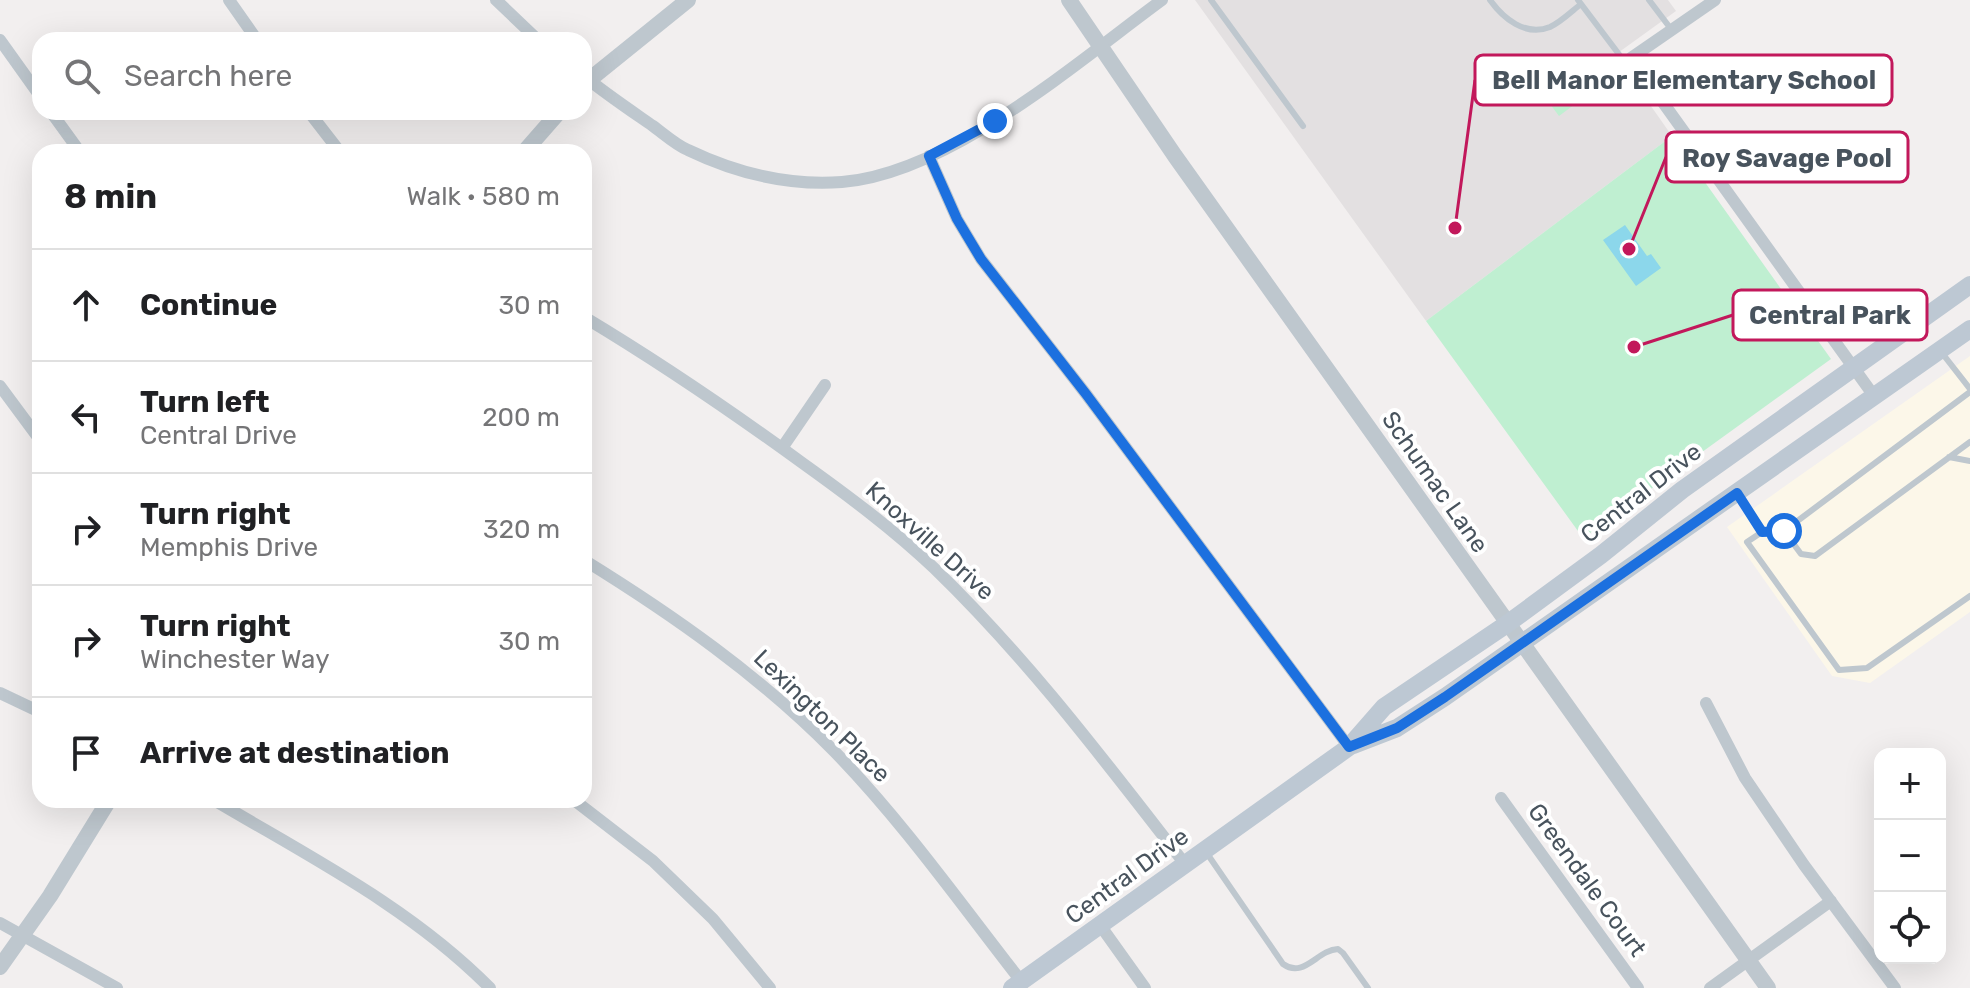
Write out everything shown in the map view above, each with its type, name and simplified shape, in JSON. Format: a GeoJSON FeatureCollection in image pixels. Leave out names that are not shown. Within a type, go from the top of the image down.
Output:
{"type":"FeatureCollection","features":[{"type":"Feature","properties":{"kind":"main road","name":"Central Drive"},"geometry":{"type":"LineString","coordinates":[[1016,985],[1349,747],[1384,707],[1507,624],[1682,490],[1970,285]]}},
{"type":"Feature","properties":{"kind":"main road"},"geometry":{"type":"LineString","coordinates":[[1918,321],[1940,350]]}},
{"type":"Feature","properties":{"kind":"main road","name":"Central Drive"},"geometry":{"type":"LineString","coordinates":[[1349,747],[1397,728],[1521,645],[1970,329]]}},
{"type":"Feature","properties":{"kind":"street"},"geometry":{"type":"LineString","coordinates":[[229,0],[251,32]]}},
{"type":"Feature","properties":{"kind":"street"},"geometry":{"type":"LineString","coordinates":[[496,0],[530,32]]}},
{"type":"Feature","properties":{"kind":"street"},"geometry":{"type":"LineString","coordinates":[[592,75],[688,0]]}},
{"type":"Feature","properties":{"kind":"street","name":"Schumac Lane"},"geometry":{"type":"LineString","coordinates":[[1069,0],[1098,47],[1521,645],[1768,988]]}},
{"type":"Feature","properties":{"kind":"street"},"geometry":{"type":"LineString","coordinates":[[592,85],[686,149],[734,169],[778,180],[844,182],[889,171],[929,156],[995,121],[1162,0]]}},
{"type":"Feature","properties":{"kind":"street"},"geometry":{"type":"LineString","coordinates":[[1715,0],[1631,58],[1874,396]]}},
{"type":"Feature","properties":{"kind":"street"},"geometry":{"type":"LineString","coordinates":[[0,40],[32,85]]}},
{"type":"Feature","properties":{"kind":"street"},"geometry":{"type":"LineString","coordinates":[[57,120],[74,144]]}},
{"type":"Feature","properties":{"kind":"street"},"geometry":{"type":"LineString","coordinates":[[315,120],[334,144]]}},
{"type":"Feature","properties":{"kind":"street"},"geometry":{"type":"LineString","coordinates":[[531,144],[552,120]]}},
{"type":"Feature","properties":{"kind":"street"},"geometry":{"type":"LineString","coordinates":[[929,156],[957,219],[981,259],[1086,394],[1349,747]]}},
{"type":"Feature","properties":{"kind":"street","name":"Knoxville Drive"},"geometry":{"type":"LineString","coordinates":[[592,322],[648,356],[782,448],[859,504],[932,567],[1025,662],[1185,864]]}},
{"type":"Feature","properties":{"kind":"street"},"geometry":{"type":"LineString","coordinates":[[782,448],[825,385]]}},
{"type":"Feature","properties":{"kind":"street"},"geometry":{"type":"LineString","coordinates":[[0,386],[32,429]]}},
{"type":"Feature","properties":{"kind":"street","name":"Lexington Place"},"geometry":{"type":"LineString","coordinates":[[592,565],[658,606],[739,666],[831,748],[901,826],[1016,985]]}},
{"type":"Feature","properties":{"kind":"street"},"geometry":{"type":"LineString","coordinates":[[0,693],[32,708]]}},
{"type":"Feature","properties":{"kind":"street"},"geometry":{"type":"LineString","coordinates":[[1706,703],[1745,778],[1895,988]]}},
{"type":"Feature","properties":{"kind":"street","name":"Greendale Court"},"geometry":{"type":"LineString","coordinates":[[1501,798],[1638,988]]}},
{"type":"Feature","properties":{"kind":"street"},"geometry":{"type":"LineString","coordinates":[[0,967],[50,896],[104,808]]}},
{"type":"Feature","properties":{"kind":"street"},"geometry":{"type":"LineString","coordinates":[[228,808],[422,927],[464,961],[490,988]]}},
{"type":"Feature","properties":{"kind":"street"},"geometry":{"type":"LineString","coordinates":[[584,808],[653,861],[713,919],[770,988]]}},
{"type":"Feature","properties":{"kind":"street"},"geometry":{"type":"LineString","coordinates":[[1710,988],[1831,901]]}},
{"type":"Feature","properties":{"kind":"street"},"geometry":{"type":"LineString","coordinates":[[0,923],[117,988]]}},
{"type":"Feature","properties":{"kind":"street"},"geometry":{"type":"LineString","coordinates":[[1100,925],[1145,988]]}},
{"type":"Feature","properties":{"kind":"lane"},"geometry":{"type":"LineString","coordinates":[[1211,0],[1303,126]]}},
{"type":"Feature","properties":{"kind":"lane"},"geometry":{"type":"LineString","coordinates":[[1490,0],[1507,21],[1535,29],[1550,27],[1580,2],[1621,57],[1631,58]]}},
{"type":"Feature","properties":{"kind":"lane"},"geometry":{"type":"LineString","coordinates":[[1649,0],[1671,30]]}},
{"type":"Feature","properties":{"kind":"lane"},"geometry":{"type":"LineString","coordinates":[[1940,350],[1970,390],[1784,531],[1762,532],[1747,542],[1839,670],[1867,668],[1970,596]]}},
{"type":"Feature","properties":{"kind":"lane"},"geometry":{"type":"LineString","coordinates":[[1784,531],[1801,554],[1815,556],[1970,442]]}},
{"type":"Feature","properties":{"kind":"lane"},"geometry":{"type":"LineString","coordinates":[[1949,457],[1970,461]]}},
{"type":"Feature","properties":{"kind":"lane"},"geometry":{"type":"LineString","coordinates":[[1737,493],[1762,532]]}},
{"type":"Feature","properties":{"kind":"lane"},"geometry":{"type":"LineString","coordinates":[[1205,850],[1283,964],[1289,969],[1302,968],[1328,951],[1338,949],[1368,988]]}},
{"type":"Feature","properties":{"kind":"shaded area"},"geometry":{"type":"Polygon","coordinates":[[[1195,0],[1668,0],[1676,11],[1615,55],[1672,136],[1426,321],[1195,0]]]}},
{"type":"Feature","properties":{"kind":"shaded area"},"geometry":{"type":"Polygon","coordinates":[[[1970,356],[1970,612],[1870,683],[1832,676],[1727,527],[1970,356]]]}},
{"type":"Feature","properties":{"kind":"green space"},"geometry":{"type":"Polygon","coordinates":[[[1569,58],[1594,90],[1559,116],[1535,84],[1569,58]]]}},
{"type":"Feature","properties":{"kind":"green space"},"geometry":{"type":"Polygon","coordinates":[[[1672,136],[1831,359],[1583,538],[1426,321],[1672,136]]]}},
{"type":"Feature","properties":{"kind":"water"},"geometry":{"type":"Polygon","coordinates":[[[1625,225],[1647,256],[1651,254],[1661,268],[1636,286],[1603,240],[1625,225]]]}},
{"type":"Feature","properties":{"kind":"place","name":"Bell Manor Elementary School"},"geometry":{"type":"Point","coordinates":[1455,228]}},
{"type":"Feature","properties":{"kind":"place","name":"Roy Savage Pool"},"geometry":{"type":"Point","coordinates":[1629,249]}},
{"type":"Feature","properties":{"kind":"place","name":"Central Park"},"geometry":{"type":"Point","coordinates":[1634,347]}},
{"type":"Feature","properties":{"kind":"route"},"geometry":{"type":"LineString","coordinates":[[995,121],[929,156],[957,219],[981,259],[1086,394],[1349,747],[1397,728],[1445,697],[1737,493],[1762,532],[1784,531]]}}]}
